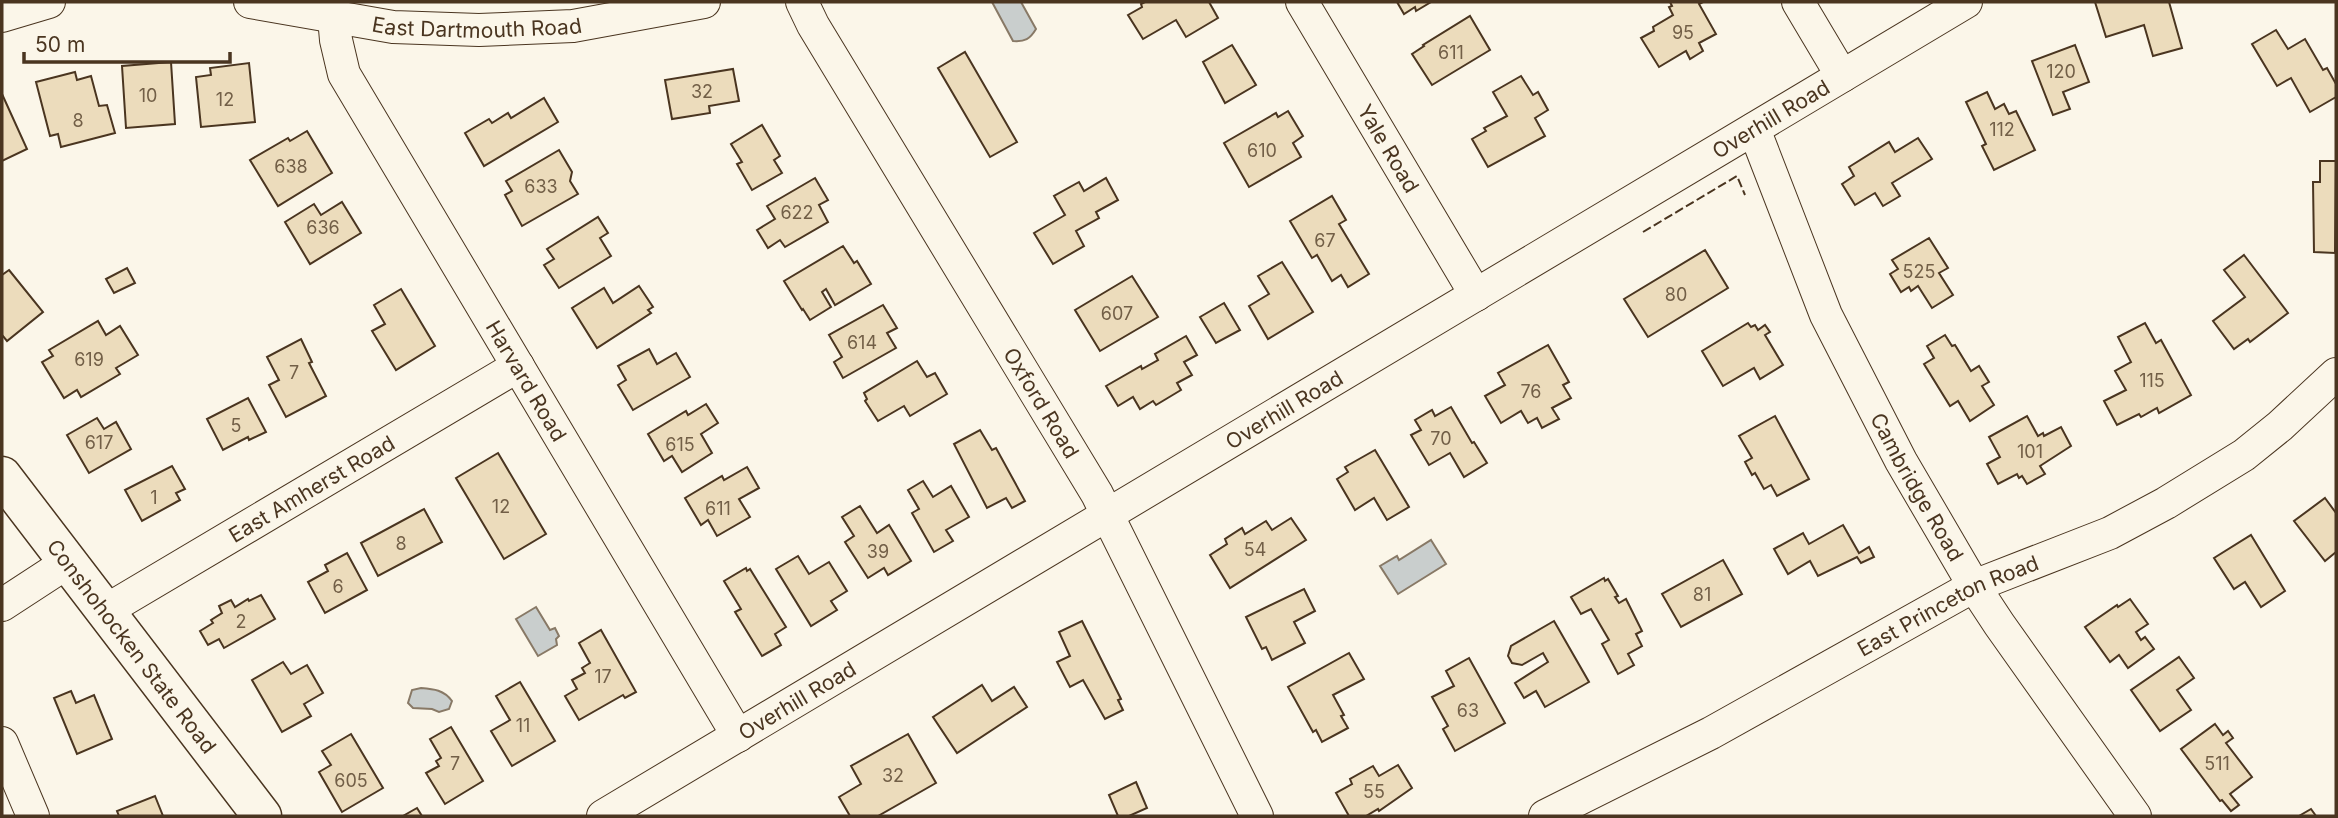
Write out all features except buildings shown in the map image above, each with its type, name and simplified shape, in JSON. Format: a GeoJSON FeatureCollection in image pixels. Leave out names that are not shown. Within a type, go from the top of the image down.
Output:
{"type":"FeatureCollection","features":[{"type":"Feature","properties":{"kind":"main road","name":"Conshohocken State Road"},"geometry":{"type":"LineString","coordinates":[[2,476],[262,816]]}},
{"type":"Feature","properties":{"kind":"street"},"geometry":{"type":"LineString","coordinates":[[2,16],[49,2]]}},
{"type":"Feature","properties":{"kind":"street","name":"East Dartmouth Road"},"geometry":{"type":"LineString","coordinates":[[250,2],[334,18],[394,14],[479,30],[573,26],[701,2]]}},
{"type":"Feature","properties":{"kind":"street","name":"Oxford Road"},"geometry":{"type":"LineString","coordinates":[[802,2],[813,25],[1107,515],[1257,816]]}},
{"type":"Feature","properties":{"kind":"street","name":"Yale Road"},"geometry":{"type":"LineString","coordinates":[[1302,2],[1476,295]]}},
{"type":"Feature","properties":{"kind":"street"},"geometry":{"type":"LineString","coordinates":[[1798,2],[1842,76]]}},
{"type":"Feature","properties":{"kind":"street","name":"Overhill Road"},"geometry":{"type":"LineString","coordinates":[[603,816],[1966,2]]}},
{"type":"Feature","properties":{"kind":"street","name":"Harvard Road"},"geometry":{"type":"LineString","coordinates":[[334,18],[335,40],[344,74],[738,736]]}},
{"type":"Feature","properties":{"kind":"street","name":"Cambridge Road"},"geometry":{"type":"LineString","coordinates":[[1754,129],[1809,275],[1849,362],[1901,461],[1974,586],[2135,816]]}},
{"type":"Feature","properties":{"kind":"street","name":"East Amherst Road"},"geometry":{"type":"LineString","coordinates":[[105,611],[517,366]]}},
{"type":"Feature","properties":{"kind":"street","name":"East Princeton Road"},"geometry":{"type":"LineString","coordinates":[[1545,816],[1711,733],[1974,586],[2110,533],[2199,484],[2244,455],[2336,374]]}},
{"type":"Feature","properties":{"kind":"street"},"geometry":{"type":"LineString","coordinates":[[2,605],[68,562]]}},
{"type":"Feature","properties":{"kind":"street"},"geometry":{"type":"LineString","coordinates":[[2,743],[33,816]]}},
{"type":"Feature","properties":{"kind":"shaded area"},"geometry":{"type":"Polygon","coordinates":[[[992,2],[1021,2],[1036,29],[1024,40],[1013,41],[992,2]]]}},
{"type":"Feature","properties":{"kind":"shaded area"},"geometry":{"type":"Polygon","coordinates":[[[1431,540],[1446,564],[1398,594],[1380,566],[1397,556],[1399,560],[1431,540]]]}},
{"type":"Feature","properties":{"kind":"shaded area"},"geometry":{"type":"Polygon","coordinates":[[[536,607],[550,630],[555,628],[559,636],[556,639],[557,645],[538,656],[516,619],[536,607]]]}},
{"type":"Feature","properties":{"kind":"shaded area"},"geometry":{"type":"Polygon","coordinates":[[[421,688],[446,694],[452,701],[449,709],[439,712],[413,708],[408,703],[412,690],[421,688]]]}},
{"type":"Feature","properties":{"kind":"fence"},"geometry":{"type":"LineString","coordinates":[[1643,232],[1737,176],[1745,195]]}}]}
